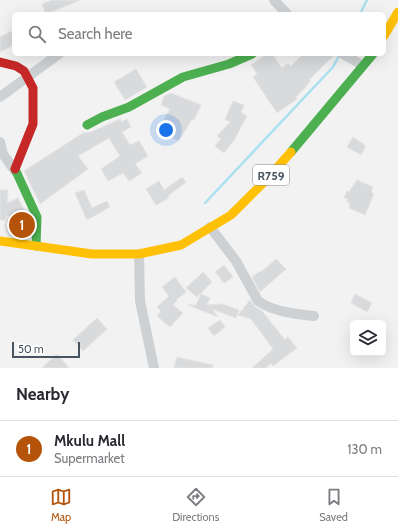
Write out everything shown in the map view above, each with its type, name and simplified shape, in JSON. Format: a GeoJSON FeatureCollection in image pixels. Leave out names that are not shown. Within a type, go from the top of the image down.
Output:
{"type":"FeatureCollection","features":[{"type":"Feature","properties":{"kind":"main road"},"geometry":{"type":"LineString","coordinates":[[386,33],[398,12]]}},
{"type":"Feature","properties":{"kind":"main road"},"geometry":{"type":"LineString","coordinates":[[87,125],[103,115],[127,108],[190,74],[229,64],[247,56]]}},
{"type":"Feature","properties":{"kind":"main road","name":"R759"},"geometry":{"type":"LineString","coordinates":[[0,242],[92,254],[139,254],[181,245],[232,215],[267,179],[352,81],[362,65],[371,56]]}},
{"type":"Feature","properties":{"kind":"main road"},"geometry":{"type":"LineString","coordinates":[[0,62],[16,66],[28,76],[33,88],[33,124],[16,164],[15,171],[37,217],[36,246]]}},
{"type":"Feature","properties":{"kind":"street"},"geometry":{"type":"LineString","coordinates":[[274,0],[285,12]]}},
{"type":"Feature","properties":{"kind":"street"},"geometry":{"type":"LineString","coordinates":[[0,97],[56,56]]}},
{"type":"Feature","properties":{"kind":"street"},"geometry":{"type":"LineString","coordinates":[[347,56],[362,65]]}},
{"type":"Feature","properties":{"kind":"street"},"geometry":{"type":"LineString","coordinates":[[0,142],[3,154],[15,171]]}},
{"type":"Feature","properties":{"kind":"street"},"geometry":{"type":"LineString","coordinates":[[210,227],[236,261],[258,301],[293,314],[314,316]]}},
{"type":"Feature","properties":{"kind":"street"},"geometry":{"type":"LineString","coordinates":[[139,254],[140,301],[154,368]]}},
{"type":"Feature","properties":{"kind":"building"},"geometry":{"type":"Polygon","coordinates":[[[52,0],[81,0],[51,12],[45,12],[42,4],[52,0]]]}},
{"type":"Feature","properties":{"kind":"building"},"geometry":{"type":"Polygon","coordinates":[[[12,31],[12,46],[0,52],[0,37],[12,31]]]}},
{"type":"Feature","properties":{"kind":"building"},"geometry":{"type":"Polygon","coordinates":[[[264,56],[273,56],[282,68],[288,63],[291,66],[301,56],[333,56],[309,80],[311,81],[296,97],[297,99],[277,113],[253,77],[257,74],[251,65],[264,56]]]}},
{"type":"Feature","properties":{"kind":"building"},"geometry":{"type":"Polygon","coordinates":[[[136,69],[147,87],[125,100],[114,82],[136,69]]]}},
{"type":"Feature","properties":{"kind":"building"},"geometry":{"type":"Polygon","coordinates":[[[171,93],[201,105],[194,120],[192,119],[179,141],[158,130],[170,109],[161,105],[164,96],[171,93]]]}},
{"type":"Feature","properties":{"kind":"building"},"geometry":{"type":"Polygon","coordinates":[[[233,101],[244,105],[241,112],[247,116],[234,140],[224,153],[215,146],[221,139],[217,136],[230,122],[225,119],[233,101]]]}},
{"type":"Feature","properties":{"kind":"building"},"geometry":{"type":"Polygon","coordinates":[[[120,119],[122,122],[127,119],[131,127],[122,132],[130,145],[139,141],[148,156],[135,164],[142,173],[129,181],[123,173],[108,181],[101,169],[120,156],[109,138],[78,156],[88,169],[40,204],[24,171],[83,133],[91,132],[120,119]]]}},
{"type":"Feature","properties":{"kind":"building"},"geometry":{"type":"Polygon","coordinates":[[[353,137],[366,146],[361,155],[347,147],[353,137]]]}},
{"type":"Feature","properties":{"kind":"building"},"geometry":{"type":"Polygon","coordinates":[[[182,177],[186,182],[168,196],[169,198],[156,205],[146,189],[159,181],[164,190],[182,177]]]}},
{"type":"Feature","properties":{"kind":"building"},"geometry":{"type":"Polygon","coordinates":[[[357,180],[373,187],[371,192],[374,194],[365,215],[349,208],[350,204],[347,202],[348,199],[344,198],[347,191],[349,192],[357,180]]]}},
{"type":"Feature","properties":{"kind":"building"},"geometry":{"type":"Polygon","coordinates":[[[0,190],[8,190],[7,203],[18,198],[25,212],[6,216],[5,220],[0,220],[0,190]]]}},
{"type":"Feature","properties":{"kind":"building"},"geometry":{"type":"Polygon","coordinates":[[[84,190],[92,208],[107,201],[110,207],[87,220],[75,193],[84,190]]]}},
{"type":"Feature","properties":{"kind":"building"},"geometry":{"type":"Polygon","coordinates":[[[276,259],[286,269],[260,292],[252,277],[260,271],[261,272],[276,259]]]}},
{"type":"Feature","properties":{"kind":"building"},"geometry":{"type":"Polygon","coordinates":[[[224,265],[233,277],[224,283],[215,272],[224,265]]]}},
{"type":"Feature","properties":{"kind":"building"},"geometry":{"type":"Polygon","coordinates":[[[203,272],[212,282],[197,297],[186,288],[203,272]]]}},
{"type":"Feature","properties":{"kind":"building"},"geometry":{"type":"Polygon","coordinates":[[[175,277],[186,292],[176,300],[177,301],[173,305],[183,313],[170,327],[157,316],[161,311],[157,307],[169,296],[162,287],[175,277]]]}},
{"type":"Feature","properties":{"kind":"building"},"geometry":{"type":"Polygon","coordinates":[[[201,294],[210,298],[207,305],[223,304],[239,310],[236,318],[212,309],[218,317],[188,305],[196,305],[201,294]]]}},
{"type":"Feature","properties":{"kind":"building"},"geometry":{"type":"Polygon","coordinates":[[[355,294],[372,303],[367,312],[351,303],[355,294]]]}},
{"type":"Feature","properties":{"kind":"building"},"geometry":{"type":"Polygon","coordinates":[[[250,300],[254,306],[262,311],[285,340],[288,337],[297,348],[273,366],[271,363],[266,368],[252,368],[273,349],[251,319],[238,315],[250,300]]]}},
{"type":"Feature","properties":{"kind":"building"},"geometry":{"type":"Polygon","coordinates":[[[97,318],[107,329],[83,351],[73,340],[97,318]]]}},
{"type":"Feature","properties":{"kind":"building"},"geometry":{"type":"Polygon","coordinates":[[[220,320],[225,327],[214,336],[208,328],[220,320]]]}},
{"type":"Feature","properties":{"kind":"building"},"geometry":{"type":"Polygon","coordinates":[[[57,354],[69,368],[42,368],[57,354]]]}},
{"type":"Feature","properties":{"kind":"building"},"geometry":{"type":"Polygon","coordinates":[[[177,357],[213,365],[212,368],[174,368],[177,357]]]}},
{"type":"Feature","properties":{"kind":"waterway"},"geometry":{"type":"LineString","coordinates":[[361,12],[367,0]]}},
{"type":"Feature","properties":{"kind":"waterway"},"geometry":{"type":"LineString","coordinates":[[205,203],[333,67],[339,56]]}},
{"type":"Feature","properties":{"kind":"traffic: fast"},"geometry":{"type":"LineString","coordinates":[[87,125],[102,117],[129,107],[183,77],[229,64],[247,56]]}},
{"type":"Feature","properties":{"kind":"traffic: fast"},"geometry":{"type":"LineString","coordinates":[[291,152],[371,56]]}},
{"type":"Feature","properties":{"kind":"traffic: fast"},"geometry":{"type":"LineString","coordinates":[[15,169],[37,217],[36,246]]}},
{"type":"Feature","properties":{"kind":"traffic: slow"},"geometry":{"type":"LineString","coordinates":[[386,33],[398,12]]}},
{"type":"Feature","properties":{"kind":"traffic: slow"},"geometry":{"type":"LineString","coordinates":[[0,241],[92,254],[139,254],[181,245],[231,215],[267,179],[291,152]]}},
{"type":"Feature","properties":{"kind":"traffic: jam"},"geometry":{"type":"LineString","coordinates":[[0,62],[16,66],[24,71],[33,88],[33,124],[15,169]]}},
{"type":"Feature","properties":{"kind":"place","name":"Mkulu Mall"},"geometry":{"type":"Point","coordinates":[22,225]}}]}
